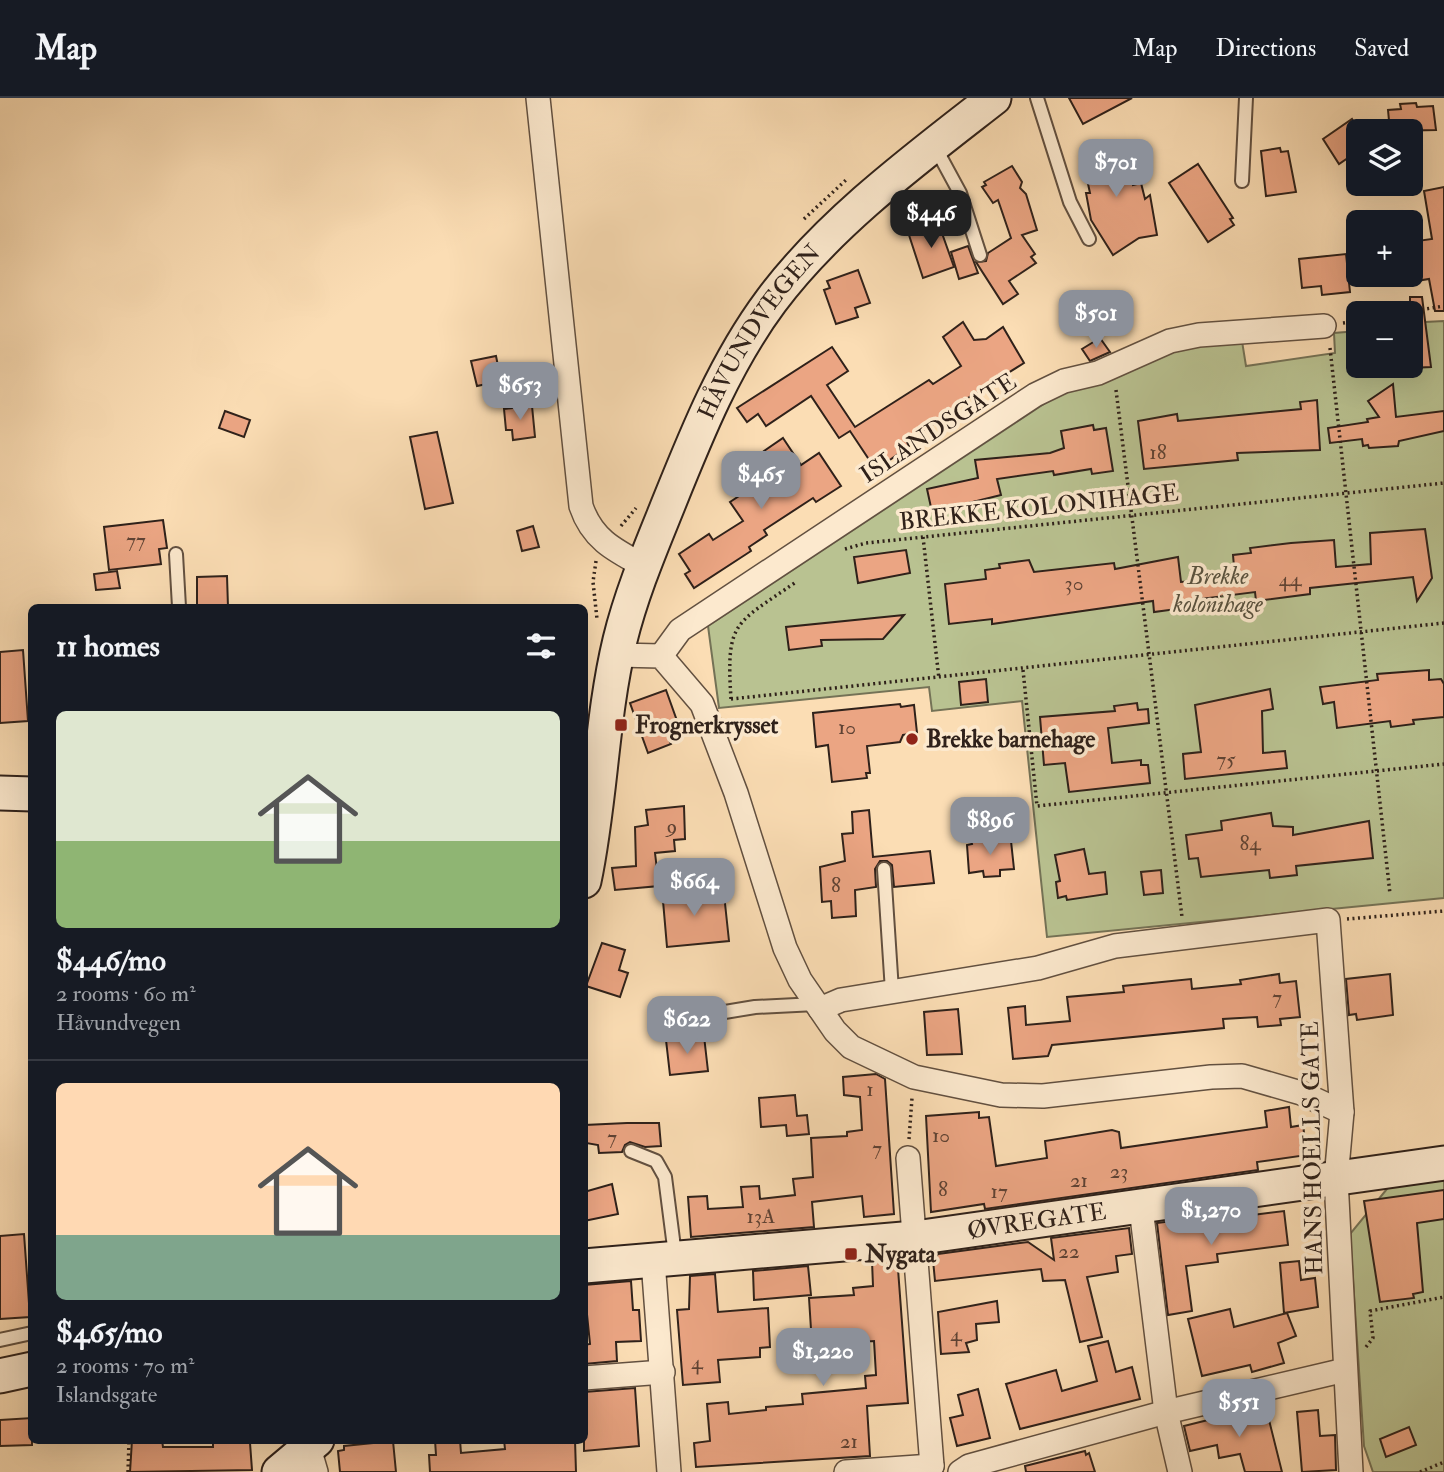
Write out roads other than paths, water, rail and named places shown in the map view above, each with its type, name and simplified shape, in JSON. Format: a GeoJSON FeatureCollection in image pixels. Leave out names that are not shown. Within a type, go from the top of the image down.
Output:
{"type":"FeatureCollection","features":[{"type":"Feature","properties":{"kind":"main road","name":"HÅVUNDVEGEN"},"geometry":{"type":"LineString","coordinates":[[588,858],[600,790],[597,693],[617,654],[644,566],[714,397],[744,341],[772,300],[841,227],[934,145],[994,98]]}},
{"type":"Feature","properties":{"kind":"main road"},"geometry":{"type":"LineString","coordinates":[[0,793],[28,794]]}},
{"type":"Feature","properties":{"kind":"main road","name":"ØVREGATE"},"geometry":{"type":"LineString","coordinates":[[588,1266],[915,1238],[1142,1208],[1444,1163]]}},
{"type":"Feature","properties":{"kind":"main road"},"geometry":{"type":"LineString","coordinates":[[0,1376],[28,1370]]}},
{"type":"Feature","properties":{"kind":"main road"},"geometry":{"type":"LineString","coordinates":[[279,1472],[314,1453]]}},
{"type":"Feature","properties":{"kind":"street"},"geometry":{"type":"LineString","coordinates":[[538,98],[581,506],[586,522],[604,544],[644,566]]}},
{"type":"Feature","properties":{"kind":"street","name":"ISLANDSGATE"},"geometry":{"type":"LineString","coordinates":[[661,656],[680,630],[1035,395],[1064,381],[1113,367],[1170,341],[1199,335],[1324,326]]}},
{"type":"Feature","properties":{"kind":"street"},"geometry":{"type":"LineString","coordinates":[[617,654],[661,656],[702,704],[736,793],[785,948],[800,980],[851,1047],[914,1077],[1001,1095],[1043,1096],[1211,1077],[1242,1076],[1300,1093],[1342,1112]]}},
{"type":"Feature","properties":{"kind":"street","name":"HANS HOELLS GATE"},"geometry":{"type":"LineString","coordinates":[[892,991],[1038,968],[1115,946],[1328,920],[1342,1112],[1336,1179],[1351,1472]]}},
{"type":"Feature","properties":{"kind":"street"},"geometry":{"type":"LineString","coordinates":[[818,1006],[892,991]]}},
{"type":"Feature","properties":{"kind":"street"},"geometry":{"type":"LineString","coordinates":[[846,1472],[934,1469],[908,1158]]}},
{"type":"Feature","properties":{"kind":"street"},"geometry":{"type":"LineString","coordinates":[[1142,1208],[1166,1412],[1180,1472]]}},
{"type":"Feature","properties":{"kind":"street"},"geometry":{"type":"LineString","coordinates":[[664,1260],[663,1372],[669,1472]]}},
{"type":"Feature","properties":{"kind":"street"},"geometry":{"type":"LineString","coordinates":[[960,1472],[969,1466],[1166,1412],[1345,1370]]}},
{"type":"Feature","properties":{"kind":"street"},"geometry":{"type":"LineString","coordinates":[[588,1378],[663,1372]]}},
{"type":"Feature","properties":{"kind":"lane"},"geometry":{"type":"LineString","coordinates":[[1037,98],[1070,202],[1089,239]]}},
{"type":"Feature","properties":{"kind":"lane"},"geometry":{"type":"LineString","coordinates":[[1242,181],[1246,98]]}},
{"type":"Feature","properties":{"kind":"lane"},"geometry":{"type":"LineString","coordinates":[[934,145],[960,193],[980,255]]}},
{"type":"Feature","properties":{"kind":"lane"},"geometry":{"type":"LineString","coordinates":[[176,554],[179,604]]}},
{"type":"Feature","properties":{"kind":"lane"},"geometry":{"type":"LineString","coordinates":[[884,869],[892,991]]}},
{"type":"Feature","properties":{"kind":"lane"},"geometry":{"type":"LineString","coordinates":[[659,1023],[755,1007],[818,1006]]}},
{"type":"Feature","properties":{"kind":"lane"},"geometry":{"type":"LineString","coordinates":[[631,1151],[656,1161],[665,1177],[664,1260]]}},
{"type":"Feature","properties":{"kind":"lane"},"geometry":{"type":"LineString","coordinates":[[0,1340],[28,1334]]}},
{"type":"Feature","properties":{"kind":"place","name":"Frognerkrysset"},"geometry":{"type":"Point","coordinates":[621,725]}},
{"type":"Feature","properties":{"kind":"place","name":"Brekke barnehage"},"geometry":{"type":"Point","coordinates":[912,739]}},
{"type":"Feature","properties":{"kind":"place","name":"Nygata"},"geometry":{"type":"Point","coordinates":[851,1254]}},
{"type":"Feature","properties":{"kind":"park label","name":"Brekke kolonihage"},"geometry":{"type":"Point","coordinates":[1218,590]}}]}
